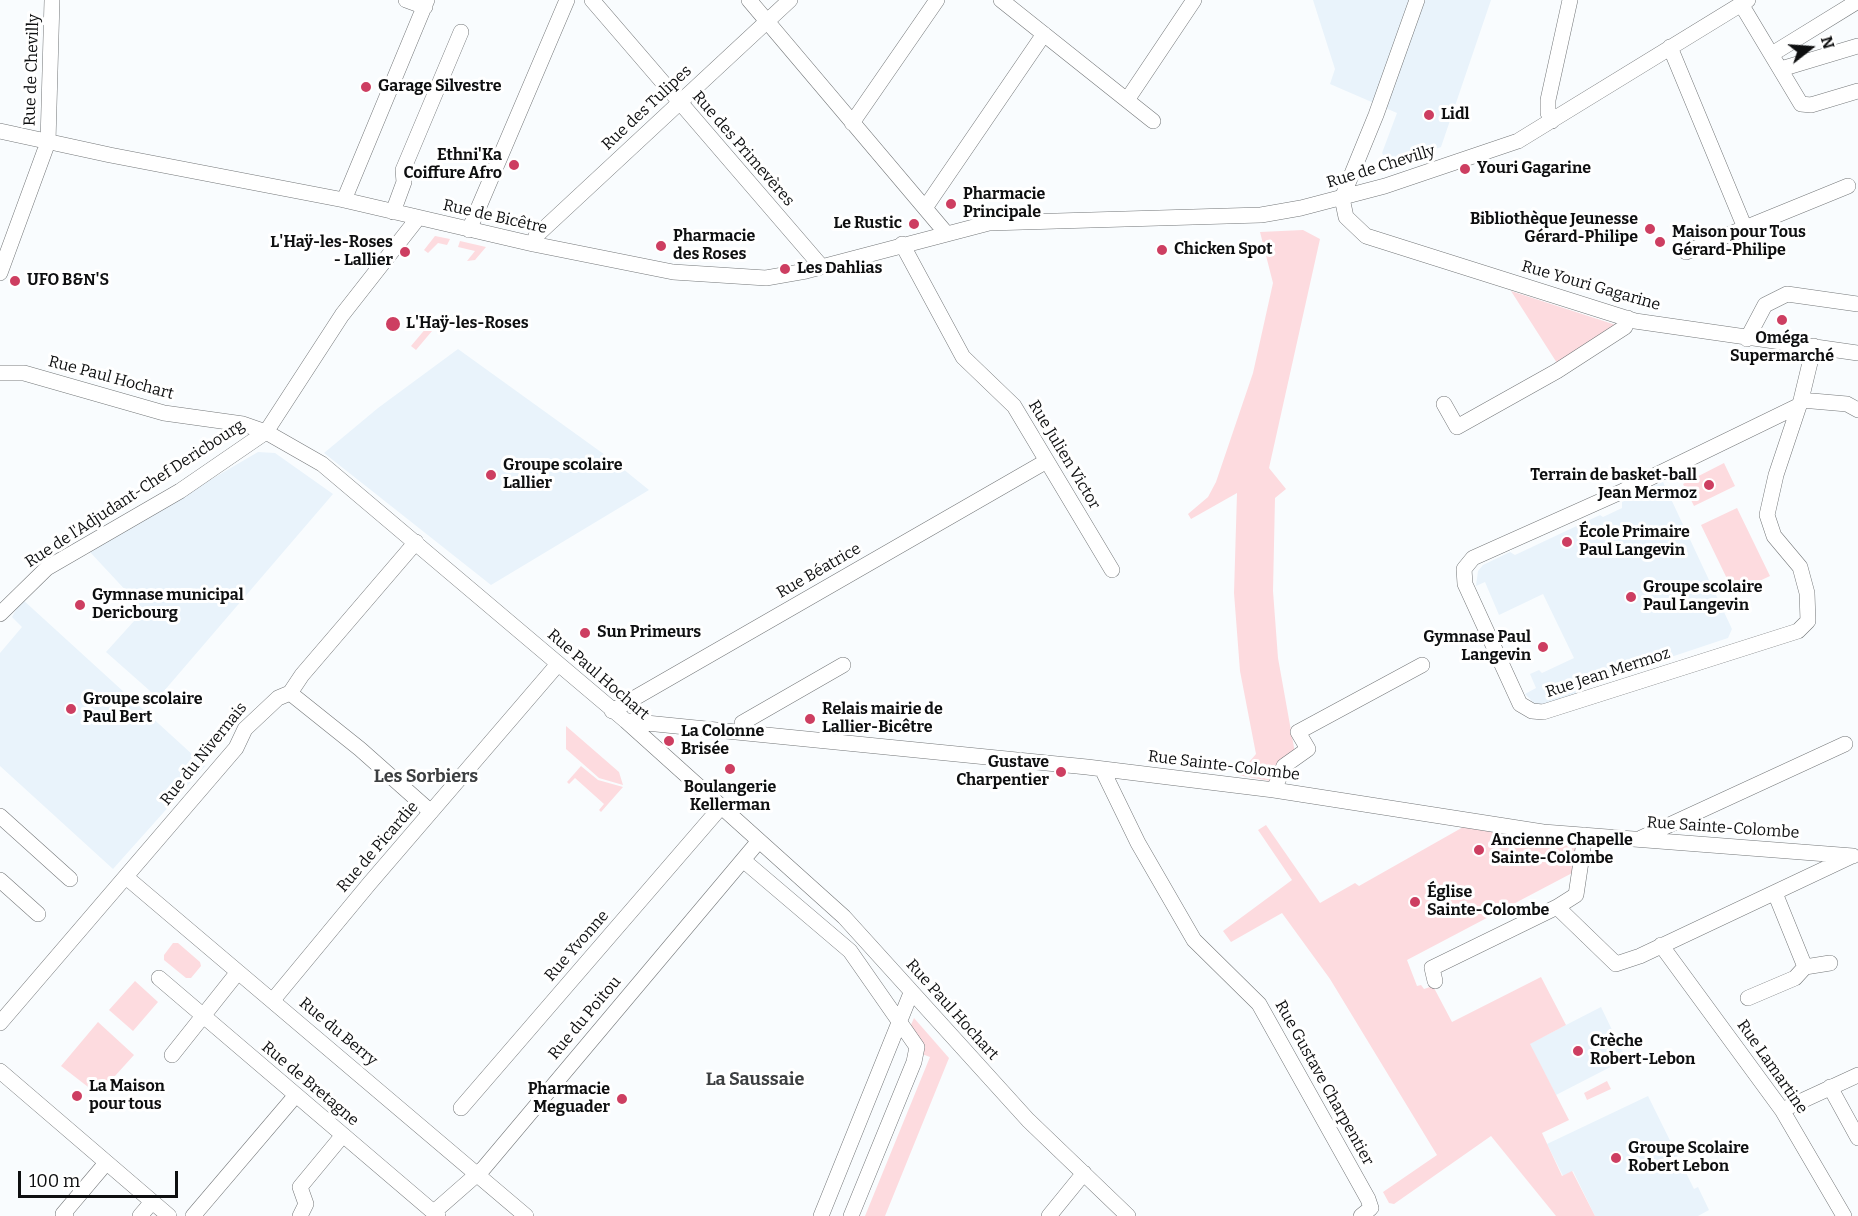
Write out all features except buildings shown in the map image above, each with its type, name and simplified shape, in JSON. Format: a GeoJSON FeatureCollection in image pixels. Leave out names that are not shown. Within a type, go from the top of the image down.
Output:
{"type":"FeatureCollection","features":[{"type":"Feature","properties":{"kind":"street","name":"Rue de Chevilly"},"geometry":{"type":"LineString","coordinates":[[0,273],[48,142],[52,0]]}},
{"type":"Feature","properties":{"kind":"street"},"geometry":{"type":"LineString","coordinates":[[344,200],[426,3],[406,0]]}},
{"type":"Feature","properties":{"kind":"street"},"geometry":{"type":"LineString","coordinates":[[469,230],[567,0]]}},
{"type":"Feature","properties":{"kind":"street","name":"Rue des Primevères"},"geometry":{"type":"LineString","coordinates":[[592,0],[821,266]]}},
{"type":"Feature","properties":{"kind":"street"},"geometry":{"type":"LineString","coordinates":[[750,0],[946,233]]}},
{"type":"Feature","properties":{"kind":"street","name":"Rue des Tulipes"},"geometry":{"type":"LineString","coordinates":[[533,244],[536,236],[790,0]]}},
{"type":"Feature","properties":{"kind":"street"},"geometry":{"type":"LineString","coordinates":[[852,123],[937,0]]}},
{"type":"Feature","properties":{"kind":"street"},"geometry":{"type":"LineString","coordinates":[[1001,0],[1153,121]]}},
{"type":"Feature","properties":{"kind":"street"},"geometry":{"type":"LineString","coordinates":[[1126,100],[1194,0]]}},
{"type":"Feature","properties":{"kind":"street"},"geometry":{"type":"LineString","coordinates":[[1342,198],[1376,115],[1417,0]]}},
{"type":"Feature","properties":{"kind":"street"},"geometry":{"type":"LineString","coordinates":[[1552,121],[1548,113],[1548,100],[1570,0]]}},
{"type":"Feature","properties":{"kind":"street"},"geometry":{"type":"LineString","coordinates":[[1772,54],[1858,1]]}},
{"type":"Feature","properties":{"kind":"street","name":"Rue de Chevilly"},"geometry":{"type":"LineString","coordinates":[[982,224],[1005,221],[1245,216],[1301,208],[1385,186],[1518,141],[1745,2]]}},
{"type":"Feature","properties":{"kind":"street"},"geometry":{"type":"LineString","coordinates":[[1745,2],[1772,54],[1803,105],[1811,105],[1858,91]]}},
{"type":"Feature","properties":{"kind":"street"},"geometry":{"type":"LineString","coordinates":[[393,212],[404,182],[403,170],[461,32]]}},
{"type":"Feature","properties":{"kind":"street"},"geometry":{"type":"LineString","coordinates":[[925,208],[1044,34]]}},
{"type":"Feature","properties":{"kind":"street"},"geometry":{"type":"LineString","coordinates":[[1781,69],[1858,46]]}},
{"type":"Feature","properties":{"kind":"street"},"geometry":{"type":"LineString","coordinates":[[1670,47],[1745,228]]}},
{"type":"Feature","properties":{"kind":"street","name":"Rue de Bicêtre"},"geometry":{"type":"LineString","coordinates":[[0,131],[344,200],[533,244],[687,274],[766,278],[982,224]]}},
{"type":"Feature","properties":{"kind":"street"},"geometry":{"type":"LineString","coordinates":[[1686,252],[1848,186]]}},
{"type":"Feature","properties":{"kind":"street","name":"Rue Youri Gagarine"},"geometry":{"type":"LineString","coordinates":[[1342,198],[1346,217],[1366,236],[1628,318],[1747,339],[1858,353]]}},
{"type":"Feature","properties":{"kind":"street"},"geometry":{"type":"LineString","coordinates":[[266,432],[342,315],[418,218]]}},
{"type":"Feature","properties":{"kind":"street","name":"Rue Julien Victor"},"geometry":{"type":"LineString","coordinates":[[902,244],[963,357],[1014,406],[1045,462],[1112,570]]}},
{"type":"Feature","properties":{"kind":"street"},"geometry":{"type":"LineString","coordinates":[[1747,339],[1765,305],[1787,294],[1858,303]]}},
{"type":"Feature","properties":{"kind":"street"},"geometry":{"type":"LineString","coordinates":[[1444,404],[1458,427],[1564,367],[1625,327],[1628,318]]}},
{"type":"Feature","properties":{"kind":"street","name":"Rue Jean Mermoz"},"geometry":{"type":"LineString","coordinates":[[1799,403],[1623,491],[1473,558],[1464,569],[1465,584],[1520,704],[1532,711],[1543,712],[1798,631],[1808,621],[1807,593],[1800,567],[1774,536],[1767,515],[1776,475],[1799,403],[1814,346]]}},
{"type":"Feature","properties":{"kind":"street","name":"Rue Paul Hochart"},"geometry":{"type":"LineString","coordinates":[[0,373],[24,373],[164,413],[243,424],[266,432],[322,464],[626,721],[720,808],[844,917],[1028,1120],[1128,1216]]}},
{"type":"Feature","properties":{"kind":"street"},"geometry":{"type":"LineString","coordinates":[[1799,403],[1847,404],[1858,410]]}},
{"type":"Feature","properties":{"kind":"street","name":"Rue de l'Adjudant-Chef Dericbourg"},"geometry":{"type":"LineString","coordinates":[[0,614],[47,568],[180,490],[266,432]]}},
{"type":"Feature","properties":{"kind":"street","name":"Rue Béatrice"},"geometry":{"type":"LineString","coordinates":[[612,711],[1045,462]]}},
{"type":"Feature","properties":{"kind":"street","name":"Rue du Nivernais"},"geometry":{"type":"LineString","coordinates":[[0,1023],[237,748],[245,729],[278,698],[290,693],[302,675],[416,542]]}},
{"type":"Feature","properties":{"kind":"street","name":"Rue de Picardie"},"geometry":{"type":"LineString","coordinates":[[273,1000],[558,664]]}},
{"type":"Feature","properties":{"kind":"street"},"geometry":{"type":"LineString","coordinates":[[742,723],[843,665]]}},
{"type":"Feature","properties":{"kind":"street"},"geometry":{"type":"LineString","coordinates":[[1274,790],[1284,766],[1308,749],[1298,732],[1422,665]]}},
{"type":"Feature","properties":{"kind":"street"},"geometry":{"type":"LineString","coordinates":[[290,693],[360,749],[431,812]]}},
{"type":"Feature","properties":{"kind":"street","name":"Rue Sainte-Colombe"},"geometry":{"type":"LineString","coordinates":[[626,721],[1274,790],[1523,829],[1855,855]]}},
{"type":"Feature","properties":{"kind":"street"},"geometry":{"type":"LineString","coordinates":[[1638,839],[1845,744]]}},
{"type":"Feature","properties":{"kind":"street","name":"Rue Gustave Charpentier"},"geometry":{"type":"LineString","coordinates":[[1102,770],[1138,843],[1194,940],[1259,1004],[1370,1214]]}},
{"type":"Feature","properties":{"kind":"street","name":"Rue Yvonne"},"geometry":{"type":"LineString","coordinates":[[461,1108],[720,808]]}},
{"type":"Feature","properties":{"kind":"street"},"geometry":{"type":"LineString","coordinates":[[0,816],[70,879]]}},
{"type":"Feature","properties":{"kind":"street"},"geometry":{"type":"LineString","coordinates":[[1435,981],[1432,968],[1557,907],[1576,895],[1585,835]]}},
{"type":"Feature","properties":{"kind":"street","name":"Rue du Poitou"},"geometry":{"type":"LineString","coordinates":[[436,1214],[477,1174],[758,842]]}},
{"type":"Feature","properties":{"kind":"street"},"geometry":{"type":"LineString","coordinates":[[1557,907],[1616,964],[1855,855]]}},
{"type":"Feature","properties":{"kind":"street"},"geometry":{"type":"LineString","coordinates":[[742,860],[850,951],[914,1041],[917,1052],[851,1216]]}},
{"type":"Feature","properties":{"kind":"street","name":"Rue du Berry"},"geometry":{"type":"LineString","coordinates":[[126,877],[526,1216]]}},
{"type":"Feature","properties":{"kind":"street"},"geometry":{"type":"LineString","coordinates":[[0,880],[38,914]]}},
{"type":"Feature","properties":{"kind":"street"},"geometry":{"type":"LineString","coordinates":[[1775,893],[1805,967]]}},
{"type":"Feature","properties":{"kind":"street","name":"Rue Lamartine"},"geometry":{"type":"LineString","coordinates":[[1661,945],[1782,1110],[1844,1216]]}},
{"type":"Feature","properties":{"kind":"street"},"geometry":{"type":"LineString","coordinates":[[1748,998],[1795,978],[1805,967],[1830,963]]}},
{"type":"Feature","properties":{"kind":"street"},"geometry":{"type":"LineString","coordinates":[[172,1055],[204,1018],[238,972]]}},
{"type":"Feature","properties":{"kind":"street","name":"Rue de Bretagne"},"geometry":{"type":"LineString","coordinates":[[159,978],[436,1214]]}},
{"type":"Feature","properties":{"kind":"street"},"geometry":{"type":"LineString","coordinates":[[821,1216],[911,993]]}},
{"type":"Feature","properties":{"kind":"street"},"geometry":{"type":"LineString","coordinates":[[0,1071],[169,1216]]}},
{"type":"Feature","properties":{"kind":"street"},"geometry":{"type":"LineString","coordinates":[[1782,1110],[1858,1075]]}},
{"type":"Feature","properties":{"kind":"street"},"geometry":{"type":"LineString","coordinates":[[1830,1087],[1858,1138]]}},
{"type":"Feature","properties":{"kind":"street"},"geometry":{"type":"LineString","coordinates":[[193,1216],[296,1095]]}},
{"type":"Feature","properties":{"kind":"street"},"geometry":{"type":"LineString","coordinates":[[300,1216],[306,1203],[300,1187],[343,1135]]}},
{"type":"Feature","properties":{"kind":"street"},"geometry":{"type":"LineString","coordinates":[[848,1152],[873,1162]]}},
{"type":"Feature","properties":{"kind":"street"},"geometry":{"type":"LineString","coordinates":[[66,1216],[63,1214],[106,1163]]}},
{"type":"Feature","properties":{"kind":"street"},"geometry":{"type":"LineString","coordinates":[[1049,1216],[1083,1173]]}},
{"type":"Feature","properties":{"kind":"street"},"geometry":{"type":"LineString","coordinates":[[140,1216],[152,1202]]}},
{"type":"Feature","properties":{"kind":"shaded area"},"geometry":{"type":"Polygon","coordinates":[[[1313,0],[1491,0],[1441,147],[1390,165],[1382,153],[1397,113],[1330,84],[1335,69],[1313,0]]]}},
{"type":"Feature","properties":{"kind":"shaded area"},"geometry":{"type":"Polygon","coordinates":[[[1303,230],[1320,239],[1269,468],[1286,489],[1275,498],[1273,591],[1278,658],[1295,753],[1275,769],[1270,781],[1238,775],[1256,754],[1240,671],[1234,593],[1237,493],[1191,519],[1188,514],[1208,497],[1216,482],[1253,373],[1273,283],[1260,232],[1303,230]]]}},
{"type":"Feature","properties":{"kind":"shaded area"},"geometry":{"type":"Polygon","coordinates":[[[435,236],[450,239],[447,245],[438,243],[428,253],[424,250],[435,236]]]}},
{"type":"Feature","properties":{"kind":"shaded area"},"geometry":{"type":"Polygon","coordinates":[[[460,241],[486,247],[475,260],[467,261],[475,251],[458,247],[460,241]]]}},
{"type":"Feature","properties":{"kind":"shaded area"},"geometry":{"type":"Polygon","coordinates":[[[1511,291],[1616,325],[1557,363],[1511,291]]]}},
{"type":"Feature","properties":{"kind":"shaded area"},"geometry":{"type":"Polygon","coordinates":[[[427,327],[432,331],[416,350],[411,346],[427,327]]]}},
{"type":"Feature","properties":{"kind":"shaded area","name":"Groupe scolaire Lallier"},"geometry":{"type":"Polygon","coordinates":[[[458,349],[612,460],[649,490],[491,585],[324,453],[378,408],[458,349]]]}},
{"type":"Feature","properties":{"kind":"shaded area"},"geometry":{"type":"Polygon","coordinates":[[[258,452],[275,453],[333,494],[158,698],[106,652],[144,610],[89,551],[258,452]]]}},
{"type":"Feature","properties":{"kind":"shaded area","name":"Terrain de basket-ball Jean Mermoz"},"geometry":{"type":"Polygon","coordinates":[[[1724,463],[1735,486],[1694,506],[1683,484],[1724,463]]]}},
{"type":"Feature","properties":{"kind":"shaded area","name":"Groupe scolaire Paul Langevin"},"geometry":{"type":"Polygon","coordinates":[[[1663,482],[1732,629],[1728,638],[1575,689],[1577,697],[1546,706],[1536,705],[1525,694],[1536,688],[1530,674],[1539,670],[1542,673],[1574,658],[1543,594],[1499,615],[1485,582],[1476,586],[1478,571],[1483,565],[1510,552],[1515,555],[1600,515],[1603,517],[1622,508],[1622,502],[1636,495],[1641,500],[1647,496],[1646,489],[1663,482]]]}},
{"type":"Feature","properties":{"kind":"shaded area"},"geometry":{"type":"Polygon","coordinates":[[[1737,508],[1770,576],[1734,593],[1701,525],[1737,508]]]}},
{"type":"Feature","properties":{"kind":"shaded area","name":"Groupe scolaire Paul Bert"},"geometry":{"type":"Polygon","coordinates":[[[22,599],[205,766],[113,869],[0,766],[0,653],[22,627],[12,617],[22,599]]]}},
{"type":"Feature","properties":{"kind":"shaded area"},"geometry":{"type":"Polygon","coordinates":[[[566,726],[619,772],[623,785],[599,778],[566,749],[566,726]]]}},
{"type":"Feature","properties":{"kind":"shaded area"},"geometry":{"type":"Polygon","coordinates":[[[581,766],[598,780],[623,787],[601,812],[599,810],[604,804],[575,778],[569,784],[567,782],[581,766]]]}},
{"type":"Feature","properties":{"kind":"shaded area"},"geometry":{"type":"Polygon","coordinates":[[[1266,825],[1320,903],[1355,883],[1359,886],[1465,826],[1577,839],[1576,871],[1407,960],[1417,986],[1421,985],[1424,989],[1433,986],[1452,1022],[1541,977],[1566,1025],[1530,1044],[1569,1120],[1542,1133],[1562,1176],[1572,1171],[1595,1216],[1556,1216],[1491,1136],[1394,1204],[1389,1203],[1383,1192],[1437,1155],[1330,979],[1282,913],[1231,942],[1223,931],[1292,880],[1258,830],[1266,825]]]}},
{"type":"Feature","properties":{"kind":"shaded area"},"geometry":{"type":"Polygon","coordinates":[[[173,943],[178,943],[200,962],[201,966],[191,978],[186,978],[164,960],[164,955],[173,943]]]}},
{"type":"Feature","properties":{"kind":"shaded area"},"geometry":{"type":"Polygon","coordinates":[[[135,981],[158,1002],[133,1031],[109,1010],[135,981]]]}},
{"type":"Feature","properties":{"kind":"shaded area","name":"Crèche Robert-Lebon"},"geometry":{"type":"Polygon","coordinates":[[[1601,1007],[1626,1059],[1556,1095],[1529,1044],[1601,1007]]]}},
{"type":"Feature","properties":{"kind":"shaded area"},"geometry":{"type":"Polygon","coordinates":[[[914,1018],[949,1058],[885,1216],[865,1216],[930,1057],[922,1054],[910,1027],[914,1018]]]}},
{"type":"Feature","properties":{"kind":"shaded area"},"geometry":{"type":"Polygon","coordinates":[[[98,1022],[134,1055],[105,1087],[100,1083],[92,1090],[61,1066],[98,1022]]]}},
{"type":"Feature","properties":{"kind":"shaded area"},"geometry":{"type":"Polygon","coordinates":[[[1607,1081],[1611,1089],[1587,1100],[1584,1093],[1607,1081]]]}},
{"type":"Feature","properties":{"kind":"shaded area","name":"Groupe Scolaire Robert Lebon"},"geometry":{"type":"Polygon","coordinates":[[[1648,1096],[1694,1189],[1698,1187],[1709,1210],[1698,1216],[1595,1216],[1573,1171],[1563,1176],[1547,1144],[1648,1096]]]}},
{"type":"Feature","properties":{"kind":"place","name":"Garage Silvestre"},"geometry":{"type":"Point","coordinates":[366,87]}},
{"type":"Feature","properties":{"kind":"place","name":"Lidl"},"geometry":{"type":"Point","coordinates":[1429,115]}},
{"type":"Feature","properties":{"kind":"place","name":"Ethni'Ka Coiffure Afro"},"geometry":{"type":"Point","coordinates":[514,165]}},
{"type":"Feature","properties":{"kind":"place","name":"Youri Gagarine"},"geometry":{"type":"Point","coordinates":[1465,169]}},
{"type":"Feature","properties":{"kind":"place","name":"Pharmacie Principale"},"geometry":{"type":"Point","coordinates":[951,204]}},
{"type":"Feature","properties":{"kind":"place","name":"Le Rustic"},"geometry":{"type":"Point","coordinates":[914,224]}},
{"type":"Feature","properties":{"kind":"place","name":"Bibliothèque Jeunesse Gérard-Philipe"},"geometry":{"type":"Point","coordinates":[1650,229]}},
{"type":"Feature","properties":{"kind":"place","name":"Maison pour Tous Gérard-Philipe"},"geometry":{"type":"Point","coordinates":[1660,242]}},
{"type":"Feature","properties":{"kind":"place","name":"Pharmacie des Roses"},"geometry":{"type":"Point","coordinates":[661,246]}},
{"type":"Feature","properties":{"kind":"place","name":"Chicken Spot"},"geometry":{"type":"Point","coordinates":[1162,250]}},
{"type":"Feature","properties":{"kind":"place","name":"L'Haÿ-les-Roses - Lallier"},"geometry":{"type":"Point","coordinates":[405,252]}},
{"type":"Feature","properties":{"kind":"place","name":"Les Dahlias"},"geometry":{"type":"Point","coordinates":[785,269]}},
{"type":"Feature","properties":{"kind":"place","name":"UFO B&N'S"},"geometry":{"type":"Point","coordinates":[15,281]}},
{"type":"Feature","properties":{"kind":"place","name":"Oméga Supermarché"},"geometry":{"type":"Point","coordinates":[1782,320]}},
{"type":"Feature","properties":{"kind":"place","name":"L'Haÿ-les-Roses"},"geometry":{"type":"Point","coordinates":[393,324]}},
{"type":"Feature","properties":{"kind":"place","name":"Groupe scolaire Lallier"},"geometry":{"type":"Point","coordinates":[491,475]}},
{"type":"Feature","properties":{"kind":"place","name":"Terrain de basket-ball Jean Mermoz"},"geometry":{"type":"Point","coordinates":[1709,485]}},
{"type":"Feature","properties":{"kind":"place","name":"École Primaire Paul Langevin"},"geometry":{"type":"Point","coordinates":[1567,542]}},
{"type":"Feature","properties":{"kind":"place","name":"Groupe scolaire Paul Langevin"},"geometry":{"type":"Point","coordinates":[1631,597]}},
{"type":"Feature","properties":{"kind":"place","name":"Gymnase municipal Dericbourg"},"geometry":{"type":"Point","coordinates":[80,605]}},
{"type":"Feature","properties":{"kind":"place","name":"Sun Primeurs"},"geometry":{"type":"Point","coordinates":[585,633]}},
{"type":"Feature","properties":{"kind":"place","name":"Gymnase Paul Langevin"},"geometry":{"type":"Point","coordinates":[1543,647]}},
{"type":"Feature","properties":{"kind":"place","name":"Groupe scolaire Paul Bert"},"geometry":{"type":"Point","coordinates":[71,709]}},
{"type":"Feature","properties":{"kind":"place","name":"Relais mairie de Lallier-Bicêtre"},"geometry":{"type":"Point","coordinates":[810,719]}},
{"type":"Feature","properties":{"kind":"place","name":"La Colonne Brisée"},"geometry":{"type":"Point","coordinates":[669,741]}},
{"type":"Feature","properties":{"kind":"place","name":"Boulangerie Kellerman"},"geometry":{"type":"Point","coordinates":[730,769]}},
{"type":"Feature","properties":{"kind":"place","name":"Gustave Charpentier"},"geometry":{"type":"Point","coordinates":[1061,772]}},
{"type":"Feature","properties":{"kind":"place","name":"Ancienne Chapelle Sainte-Colombe"},"geometry":{"type":"Point","coordinates":[1479,850]}},
{"type":"Feature","properties":{"kind":"place","name":"Église Sainte-Colombe"},"geometry":{"type":"Point","coordinates":[1415,902]}},
{"type":"Feature","properties":{"kind":"place","name":"Crèche Robert-Lebon"},"geometry":{"type":"Point","coordinates":[1578,1051]}},
{"type":"Feature","properties":{"kind":"place","name":"La Maison pour tous"},"geometry":{"type":"Point","coordinates":[77,1096]}},
{"type":"Feature","properties":{"kind":"place","name":"Pharmacie Meguader"},"geometry":{"type":"Point","coordinates":[622,1099]}},
{"type":"Feature","properties":{"kind":"place","name":"Groupe Scolaire Robert Lebon"},"geometry":{"type":"Point","coordinates":[1616,1158]}},
{"type":"Feature","properties":{"kind":"district","name":"Les Sorbiers"},"geometry":{"type":"Point","coordinates":[426,777]}},
{"type":"Feature","properties":{"kind":"district","name":"La Saussaie"},"geometry":{"type":"Point","coordinates":[755,1080]}}]}
